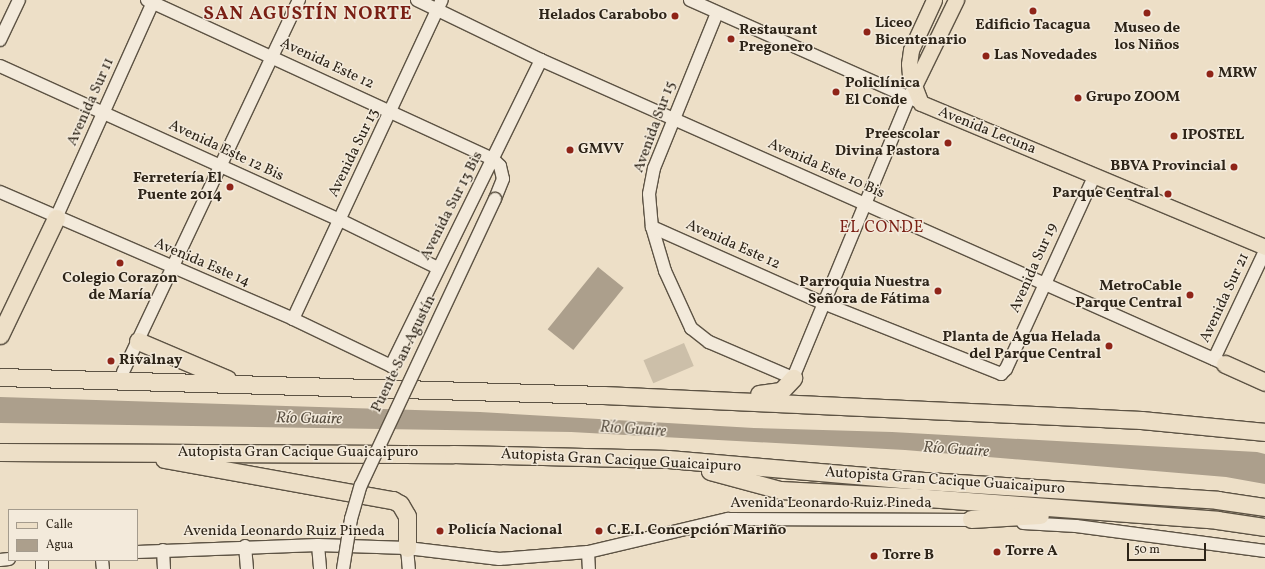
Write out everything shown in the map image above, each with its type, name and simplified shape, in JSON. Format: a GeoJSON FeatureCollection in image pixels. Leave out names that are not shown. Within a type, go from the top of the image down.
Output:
{"type":"FeatureCollection","features":[{"type":"Feature","properties":{"kind":"highway"},"geometry":{"type":"LineString","coordinates":[[0,335],[56,218]]}},
{"type":"Feature","properties":{"kind":"highway"},"geometry":{"type":"LineString","coordinates":[[138,341],[218,377],[261,386]]}},
{"type":"Feature","properties":{"kind":"highway"},"geometry":{"type":"LineString","coordinates":[[1219,361],[1265,382]]}},
{"type":"Feature","properties":{"kind":"highway"},"geometry":{"type":"LineString","coordinates":[[0,377],[261,386],[603,395],[1142,420],[1265,432]]}},
{"type":"Feature","properties":{"kind":"highway"},"geometry":{"type":"LineString","coordinates":[[603,395],[769,395],[781,391],[792,378]]}},
{"type":"Feature","properties":{"kind":"highway"},"geometry":{"type":"LineString","coordinates":[[118,451],[393,500],[400,504],[407,516],[408,548]]}},
{"type":"Feature","properties":{"kind":"highway","name":"Autopista Gran Cacique Guaicaipuro"},"geometry":{"type":"LineString","coordinates":[[0,452],[118,451],[453,454],[668,459],[928,481],[1217,500],[1265,507]]}},
{"type":"Feature","properties":{"kind":"highway"},"geometry":{"type":"LineString","coordinates":[[668,459],[780,490],[1114,512],[1217,520],[1265,527]]}},
{"type":"Feature","properties":{"kind":"highway"},"geometry":{"type":"LineString","coordinates":[[971,519],[1114,512]]}},
{"type":"Feature","properties":{"kind":"main road"},"geometry":{"type":"LineString","coordinates":[[915,96],[909,64],[911,50],[934,0]]}},
{"type":"Feature","properties":{"kind":"main road"},"geometry":{"type":"LineString","coordinates":[[915,96],[922,68],[956,0]]}},
{"type":"Feature","properties":{"kind":"main road"},"geometry":{"type":"LineString","coordinates":[[911,50],[922,68]]}},
{"type":"Feature","properties":{"kind":"main road","name":"Avenida Lecuna"},"geometry":{"type":"LineString","coordinates":[[915,96],[1095,175],[1265,247]]}},
{"type":"Feature","properties":{"kind":"street"},"geometry":{"type":"LineString","coordinates":[[0,40],[19,0]]}},
{"type":"Feature","properties":{"kind":"street"},"geometry":{"type":"LineString","coordinates":[[123,372],[174,268],[300,0]]}},
{"type":"Feature","properties":{"kind":"street","name":"Avenida Este 10 Bis"},"geometry":{"type":"LineString","coordinates":[[417,0],[440,5],[541,60],[1045,282],[1219,361]]}},
{"type":"Feature","properties":{"kind":"street","name":"Avenida Lecuna"},"geometry":{"type":"LineString","coordinates":[[690,0],[915,96]]}},
{"type":"Feature","properties":{"kind":"street","name":"Avenida Este 12"},"geometry":{"type":"LineString","coordinates":[[151,1],[273,56],[493,159]]}},
{"type":"Feature","properties":{"kind":"street","name":"Avenida Sur 11"},"geometry":{"type":"LineString","coordinates":[[56,218],[104,112],[151,1]]}},
{"type":"Feature","properties":{"kind":"street","name":"Avenida Sur 13"},"geometry":{"type":"LineString","coordinates":[[294,319],[440,5]]}},
{"type":"Feature","properties":{"kind":"street","name":"Avenida Sur 15"},"geometry":{"type":"LineString","coordinates":[[717,12],[654,168],[649,194],[652,227],[665,271],[691,328],[709,342],[792,378]]}},
{"type":"Feature","properties":{"kind":"street","name":"Avenida Sur 13 Bis"},"geometry":{"type":"LineString","coordinates":[[391,366],[541,60]]}},
{"type":"Feature","properties":{"kind":"street","name":"Avenida Este 12 Bis"},"geometry":{"type":"LineString","coordinates":[[0,66],[340,220],[438,268]]}},
{"type":"Feature","properties":{"kind":"street"},"geometry":{"type":"LineString","coordinates":[[792,378],[865,204],[915,96]]}},
{"type":"Feature","properties":{"kind":"street","name":"Puente San Agustín"},"geometry":{"type":"LineString","coordinates":[[344,569],[351,519],[361,485],[495,199],[502,179],[500,166],[493,159]]}},
{"type":"Feature","properties":{"kind":"street","name":"Avenida Sur 19"},"geometry":{"type":"LineString","coordinates":[[1000,374],[1006,369],[1095,175]]}},
{"type":"Feature","properties":{"kind":"street","name":"Avenida Este 14"},"geometry":{"type":"LineString","coordinates":[[0,192],[56,218],[294,319],[391,366]]}},
{"type":"Feature","properties":{"kind":"street","name":"Avenida Este 12"},"geometry":{"type":"LineString","coordinates":[[652,227],[823,303],[1000,374]]}},
{"type":"Feature","properties":{"kind":"street","name":"Avenida Sur 21"},"geometry":{"type":"LineString","coordinates":[[1219,361],[1265,251]]}},
{"type":"Feature","properties":{"kind":"street","name":"Avenida Leonardo Ruiz Pineda"},"geometry":{"type":"LineString","coordinates":[[138,552],[245,546],[318,545],[408,548],[499,564],[588,552],[728,519],[971,519],[1076,526],[1265,551]]}},
{"type":"Feature","properties":{"kind":"street"},"geometry":{"type":"LineString","coordinates":[[318,545],[320,569]]}},
{"type":"Feature","properties":{"kind":"street"},"geometry":{"type":"LineString","coordinates":[[245,546],[247,569]]}},
{"type":"Feature","properties":{"kind":"street"},"geometry":{"type":"LineString","coordinates":[[408,548],[409,569]]}},
{"type":"Feature","properties":{"kind":"street"},"geometry":{"type":"LineString","coordinates":[[163,550],[164,569]]}},
{"type":"Feature","properties":{"kind":"street"},"geometry":{"type":"LineString","coordinates":[[588,552],[589,569]]}},
{"type":"Feature","properties":{"kind":"shaded area"},"geometry":{"type":"Polygon","coordinates":[[[684,343],[694,366],[653,383],[643,360],[684,343]]]}},
{"type":"Feature","properties":{"kind":"water"},"geometry":{"type":"Polygon","coordinates":[[[598,267],[624,288],[573,350],[548,329],[598,267]]]}},
{"type":"Feature","properties":{"kind":"water","name":"Río Guaire"},"geometry":{"type":"Polygon","coordinates":[[[0,397],[480,412],[754,428],[892,432],[1257,452],[1265,454],[1265,484],[1226,477],[905,450],[571,432],[0,423],[0,397]]]}},
{"type":"Feature","properties":{"kind":"place","name":"Edificio Tacagua"},"geometry":{"type":"Point","coordinates":[1033,11]}},
{"type":"Feature","properties":{"kind":"place","name":"Museo de los Niños"},"geometry":{"type":"Point","coordinates":[1147,13]}},
{"type":"Feature","properties":{"kind":"place","name":"Helados Carabobo"},"geometry":{"type":"Point","coordinates":[675,16]}},
{"type":"Feature","properties":{"kind":"place","name":"Liceo Bicentenario"},"geometry":{"type":"Point","coordinates":[867,32]}},
{"type":"Feature","properties":{"kind":"place","name":"Restaurant Pregonero"},"geometry":{"type":"Point","coordinates":[731,39]}},
{"type":"Feature","properties":{"kind":"place","name":"Las Novedades"},"geometry":{"type":"Point","coordinates":[986,56]}},
{"type":"Feature","properties":{"kind":"place","name":"MRW"},"geometry":{"type":"Point","coordinates":[1210,74]}},
{"type":"Feature","properties":{"kind":"place","name":"Policlínica El Conde"},"geometry":{"type":"Point","coordinates":[836,92]}},
{"type":"Feature","properties":{"kind":"place","name":"Grupo ZOOM"},"geometry":{"type":"Point","coordinates":[1078,98]}},
{"type":"Feature","properties":{"kind":"place","name":"IPOSTEL"},"geometry":{"type":"Point","coordinates":[1174,136]}},
{"type":"Feature","properties":{"kind":"place","name":"Preescolar Divina Pastora"},"geometry":{"type":"Point","coordinates":[948,143]}},
{"type":"Feature","properties":{"kind":"place","name":"GMVV"},"geometry":{"type":"Point","coordinates":[570,150]}},
{"type":"Feature","properties":{"kind":"place","name":"BBVA Provincial"},"geometry":{"type":"Point","coordinates":[1234,167]}},
{"type":"Feature","properties":{"kind":"place","name":"Ferretería El Puente 2014"},"geometry":{"type":"Point","coordinates":[230,187]}},
{"type":"Feature","properties":{"kind":"place","name":"Parque Central"},"geometry":{"type":"Point","coordinates":[1168,194]}},
{"type":"Feature","properties":{"kind":"place","name":"Colegio Corazon de María"},"geometry":{"type":"Point","coordinates":[120,263]}},
{"type":"Feature","properties":{"kind":"place","name":"Parroquia Nuestra Señora de Fátima"},"geometry":{"type":"Point","coordinates":[938,291]}},
{"type":"Feature","properties":{"kind":"place","name":"MetroCable Parque Central"},"geometry":{"type":"Point","coordinates":[1190,295]}},
{"type":"Feature","properties":{"kind":"place","name":"Planta de Agua Helada del Parque Central"},"geometry":{"type":"Point","coordinates":[1109,346]}},
{"type":"Feature","properties":{"kind":"place","name":"Rivalnay"},"geometry":{"type":"Point","coordinates":[111,361]}},
{"type":"Feature","properties":{"kind":"place","name":"Policía Nacional"},"geometry":{"type":"Point","coordinates":[440,531]}},
{"type":"Feature","properties":{"kind":"place","name":"C.E.I. Concepción Mariño"},"geometry":{"type":"Point","coordinates":[599,531]}},
{"type":"Feature","properties":{"kind":"place","name":"Torre A"},"geometry":{"type":"Point","coordinates":[997,552]}},
{"type":"Feature","properties":{"kind":"place","name":"Torre B"},"geometry":{"type":"Point","coordinates":[874,556]}},
{"type":"Feature","properties":{"kind":"district","name":"SAN AGUSTÍN NORTE"},"geometry":{"type":"Point","coordinates":[308,15]}},
{"type":"Feature","properties":{"kind":"district","name":"EL CONDE"},"geometry":{"type":"Point","coordinates":[882,228]}}]}
